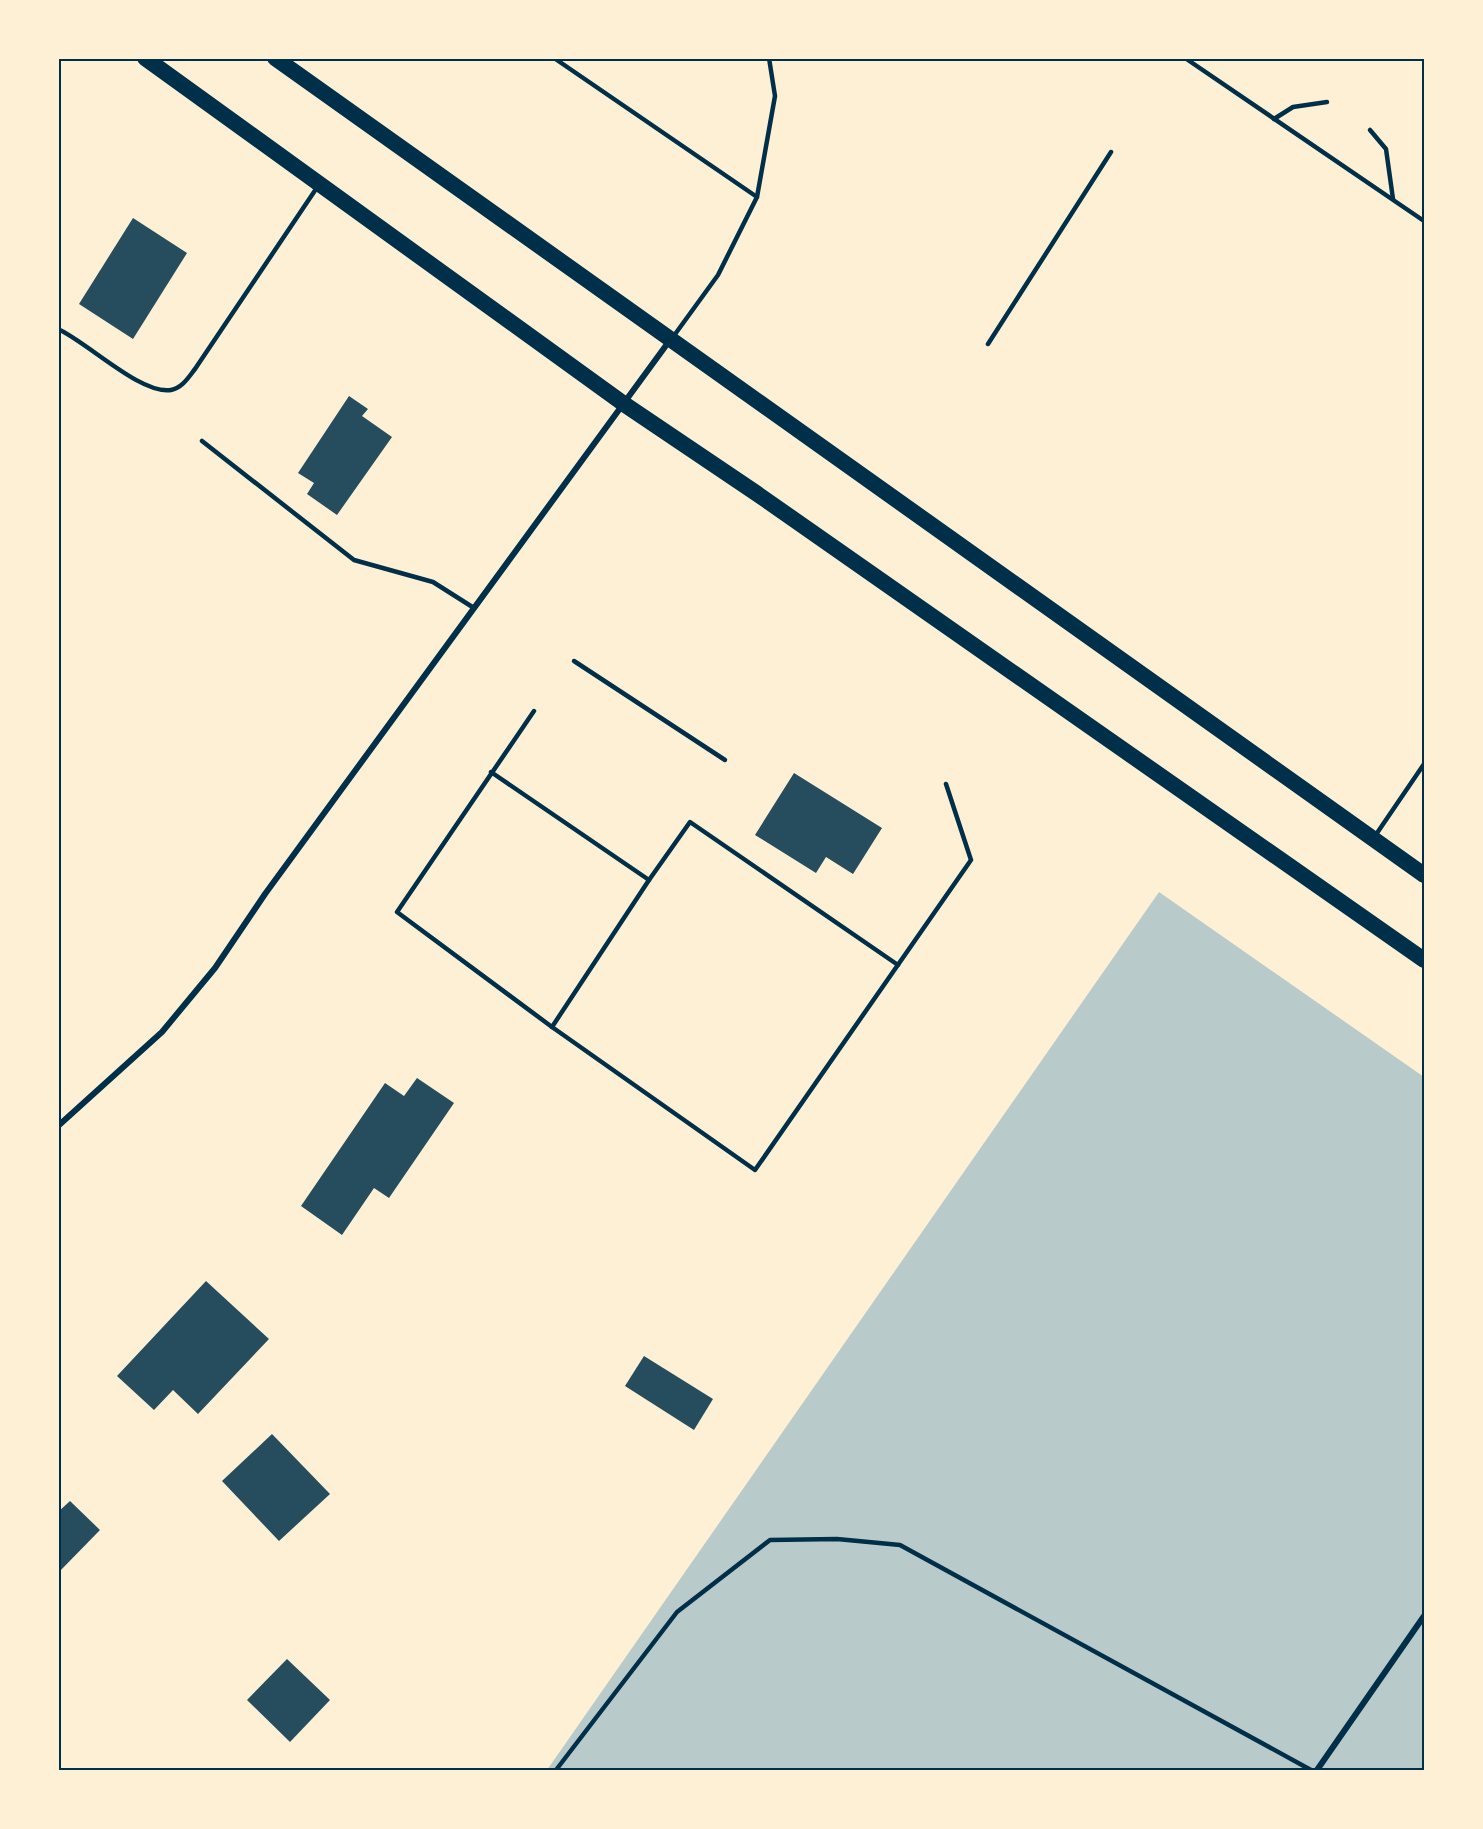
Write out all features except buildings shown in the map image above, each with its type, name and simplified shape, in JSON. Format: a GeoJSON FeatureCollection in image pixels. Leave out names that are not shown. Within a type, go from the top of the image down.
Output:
{"type":"FeatureCollection","features":[{"type":"Feature","properties":{"kind":"highway"},"geometry":{"type":"LineString","coordinates":[[145,58],[624,404],[766,500],[1425,960]]}},
{"type":"Feature","properties":{"kind":"highway"},"geometry":{"type":"LineString","coordinates":[[275,58],[1425,875]]}},
{"type":"Feature","properties":{"kind":"street"},"geometry":{"type":"LineString","coordinates":[[58,1126],[162,1032],[215,968],[265,894],[671,339]]}},
{"type":"Feature","properties":{"kind":"street"},"geometry":{"type":"LineString","coordinates":[[1317,1770],[1425,1616]]}},
{"type":"Feature","properties":{"kind":"lane"},"geometry":{"type":"LineString","coordinates":[[554,58],[757,197]]}},
{"type":"Feature","properties":{"kind":"lane"},"geometry":{"type":"LineString","coordinates":[[671,339],[718,275],[757,197],[775,96],[769,58]]}},
{"type":"Feature","properties":{"kind":"lane"},"geometry":{"type":"LineString","coordinates":[[1185,58],[1425,221]]}},
{"type":"Feature","properties":{"kind":"lane"},"geometry":{"type":"LineString","coordinates":[[1275,119],[1293,107],[1328,102]]}},
{"type":"Feature","properties":{"kind":"lane"},"geometry":{"type":"LineString","coordinates":[[1370,130],[1386,149],[1393,199]]}},
{"type":"Feature","properties":{"kind":"lane"},"geometry":{"type":"LineString","coordinates":[[988,344],[1111,152]]}},
{"type":"Feature","properties":{"kind":"lane"},"geometry":{"type":"LineString","coordinates":[[58,329],[120,370],[158,390],[173,390],[185,383],[195,369],[320,184]]}},
{"type":"Feature","properties":{"kind":"lane"},"geometry":{"type":"LineString","coordinates":[[202,441],[354,560],[433,582],[474,608]]}},
{"type":"Feature","properties":{"kind":"lane"},"geometry":{"type":"LineString","coordinates":[[574,661],[725,760]]}},
{"type":"Feature","properties":{"kind":"lane"},"geometry":{"type":"LineString","coordinates":[[534,711],[397,912],[552,1027],[755,1170],[970,860],[946,784]]}},
{"type":"Feature","properties":{"kind":"lane"},"geometry":{"type":"LineString","coordinates":[[1373,839],[1425,764]]}},
{"type":"Feature","properties":{"kind":"lane"},"geometry":{"type":"LineString","coordinates":[[491,772],[649,880]]}},
{"type":"Feature","properties":{"kind":"lane"},"geometry":{"type":"LineString","coordinates":[[552,1027],[690,822],[898,965]]}},
{"type":"Feature","properties":{"kind":"lane"},"geometry":{"type":"LineString","coordinates":[[556,1770],[677,1612],[770,1540],[837,1539],[900,1545],[1311,1770]]}},
{"type":"Feature","properties":{"kind":"shaded area"},"geometry":{"type":"Polygon","coordinates":[[[1159,892],[1424,1077],[1424,1770],[547,1770],[1159,892]]]}}]}
